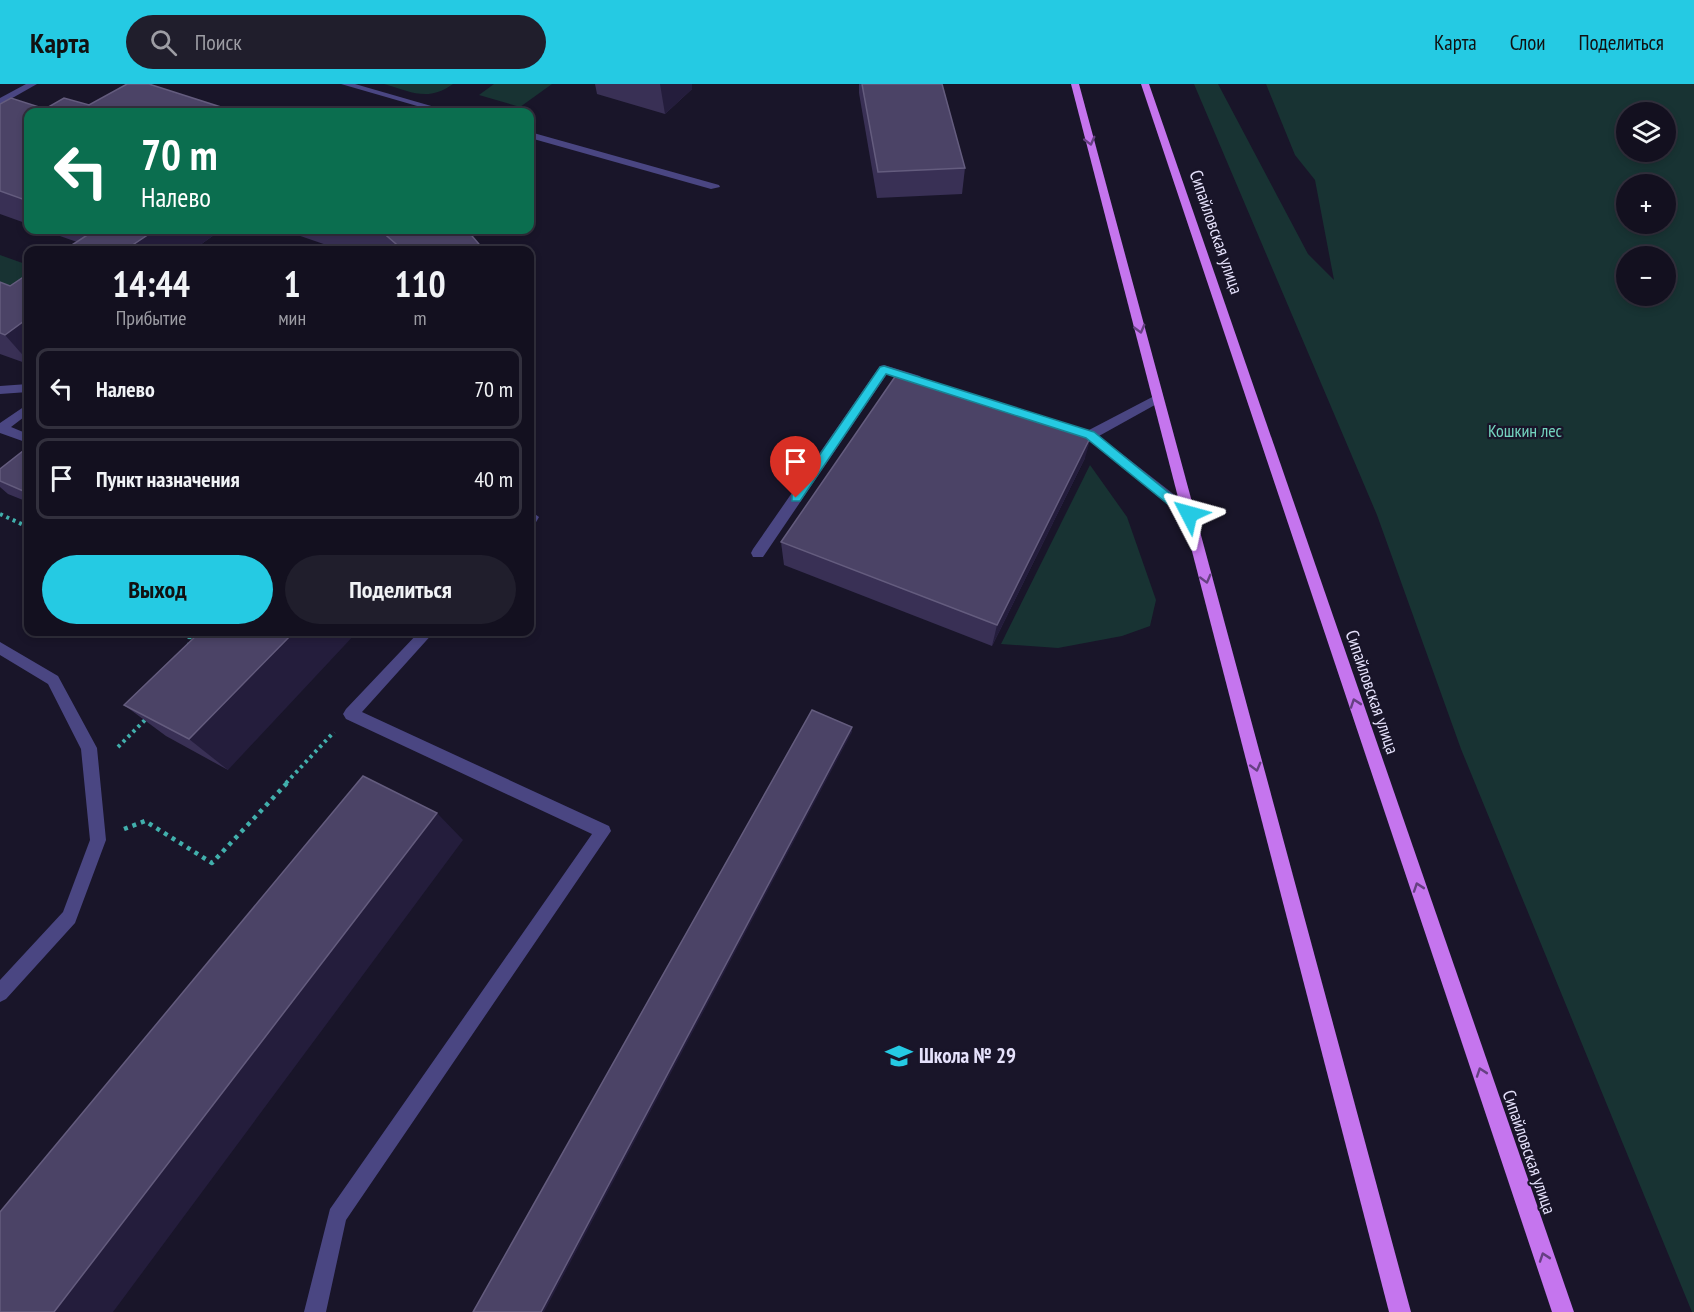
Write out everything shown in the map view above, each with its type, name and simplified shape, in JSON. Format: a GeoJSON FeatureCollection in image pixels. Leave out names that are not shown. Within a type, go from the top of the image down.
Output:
{"type":"FeatureCollection","features":[{"type":"Feature","properties":{"kind":"main road"},"geometry":{"type":"LineString","coordinates":[[1075,84],[1400,1312]]}},
{"type":"Feature","properties":{"kind":"main road","name":"Сипайловская улица"},"geometry":{"type":"LineString","coordinates":[[1145,84],[1563,1312]]}},
{"type":"Feature","properties":{"kind":"street"},"geometry":{"type":"LineString","coordinates":[[0,102],[33,84]]}},
{"type":"Feature","properties":{"kind":"street"},"geometry":{"type":"LineString","coordinates":[[345,84],[432,108]]}},
{"type":"Feature","properties":{"kind":"street"},"geometry":{"type":"LineString","coordinates":[[534,136],[715,187]]}},
{"type":"Feature","properties":{"kind":"street"},"geometry":{"type":"LineString","coordinates":[[758,553],[884,369],[927,383]]}},
{"type":"Feature","properties":{"kind":"street"},"geometry":{"type":"LineString","coordinates":[[0,390],[24,388]]}},
{"type":"Feature","properties":{"kind":"street"},"geometry":{"type":"LineString","coordinates":[[1090,435],[1158,398]]}},
{"type":"Feature","properties":{"kind":"street"},"geometry":{"type":"LineString","coordinates":[[1,428],[24,411]]}},
{"type":"Feature","properties":{"kind":"street"},"geometry":{"type":"LineString","coordinates":[[1058,425],[1090,435],[1189,514]]}},
{"type":"Feature","properties":{"kind":"street"},"geometry":{"type":"LineString","coordinates":[[1,428],[24,437]]}},
{"type":"Feature","properties":{"kind":"street"},"geometry":{"type":"LineString","coordinates":[[315,1312],[337,1216],[603,831],[351,714],[423,636]]}},
{"type":"Feature","properties":{"kind":"street"},"geometry":{"type":"LineString","coordinates":[[0,648],[53,680],[88,748],[98,840],[69,917],[0,993]]}},
{"type":"Feature","properties":{"kind":"path"},"geometry":{"type":"LineString","coordinates":[[0,514],[24,525]]}},
{"type":"Feature","properties":{"kind":"path"},"geometry":{"type":"LineString","coordinates":[[188,655],[190,636]]}},
{"type":"Feature","properties":{"kind":"path"},"geometry":{"type":"LineString","coordinates":[[91,774],[154,710]]}},
{"type":"Feature","properties":{"kind":"path"},"geometry":{"type":"LineString","coordinates":[[98,840],[145,821],[212,863],[351,714]]}},
{"type":"Feature","properties":{"kind":"green space"},"geometry":{"type":"Polygon","coordinates":[[[384,84],[453,84],[436,93],[420,94],[384,84]]]}},
{"type":"Feature","properties":{"kind":"green space"},"geometry":{"type":"Polygon","coordinates":[[[494,84],[552,84],[520,107],[479,95],[494,84]]]}},
{"type":"Feature","properties":{"kind":"green space","name":"Кошкин лес"},"geometry":{"type":"Polygon","coordinates":[[[1194,84],[1218,84],[1308,254],[1334,280],[1315,180],[1295,155],[1266,84],[1694,84],[1694,1312],[1692,1312],[1461,749],[1377,515],[1194,84]]]}},
{"type":"Feature","properties":{"kind":"green space"},"geometry":{"type":"Polygon","coordinates":[[[0,255],[24,264],[24,282],[0,297],[0,255]]]}},
{"type":"Feature","properties":{"kind":"green space"},"geometry":{"type":"Polygon","coordinates":[[[1090,465],[1127,517],[1156,600],[1150,626],[1122,636],[1058,648],[1001,644],[1090,465]]]}},
{"type":"Feature","properties":{"kind":"building"},"geometry":{"type":"Polygon","coordinates":[[[127,84],[149,84],[224,108],[47,108],[64,98],[89,105],[127,84]]]}},
{"type":"Feature","properties":{"kind":"building"},"geometry":{"type":"Polygon","coordinates":[[[862,84],[942,84],[965,168],[878,172],[862,84]]]}},
{"type":"Feature","properties":{"kind":"building"},"geometry":{"type":"Polygon","coordinates":[[[11,98],[42,108],[24,108],[24,200],[0,191],[0,104],[11,98]]]}},
{"type":"Feature","properties":{"kind":"building"},"geometry":{"type":"Polygon","coordinates":[[[89,234],[149,234],[131,246],[70,246],[89,234]]]}},
{"type":"Feature","properties":{"kind":"building"},"geometry":{"type":"Polygon","coordinates":[[[385,234],[470,234],[481,246],[398,246],[385,234]]]}},
{"type":"Feature","properties":{"kind":"building"},"geometry":{"type":"Polygon","coordinates":[[[24,277],[24,321],[5,335],[0,333],[0,282],[10,286],[24,277]]]}},
{"type":"Feature","properties":{"kind":"building"},"geometry":{"type":"Polygon","coordinates":[[[899,371],[1092,434],[997,625],[781,542],[899,371]]]}},
{"type":"Feature","properties":{"kind":"building"},"geometry":{"type":"Polygon","coordinates":[[[24,450],[24,491],[0,481],[0,469],[24,450]]]}},
{"type":"Feature","properties":{"kind":"building"},"geometry":{"type":"Polygon","coordinates":[[[196,636],[290,636],[189,739],[124,705],[196,636]]]}},
{"type":"Feature","properties":{"kind":"building"},"geometry":{"type":"Polygon","coordinates":[[[812,710],[852,727],[541,1312],[473,1312],[812,710]]]}},
{"type":"Feature","properties":{"kind":"building"},"geometry":{"type":"Polygon","coordinates":[[[363,776],[437,813],[54,1312],[0,1312],[0,1212],[363,776]]]}},
{"type":"Feature","properties":{"kind":"place","name":"Школа № 29"},"geometry":{"type":"Point","coordinates":[899,1056]}},
{"type":"Feature","properties":{"kind":"route"},"geometry":{"type":"LineString","coordinates":[[796,498],[884,369],[1090,435],[1189,514]]}}]}
